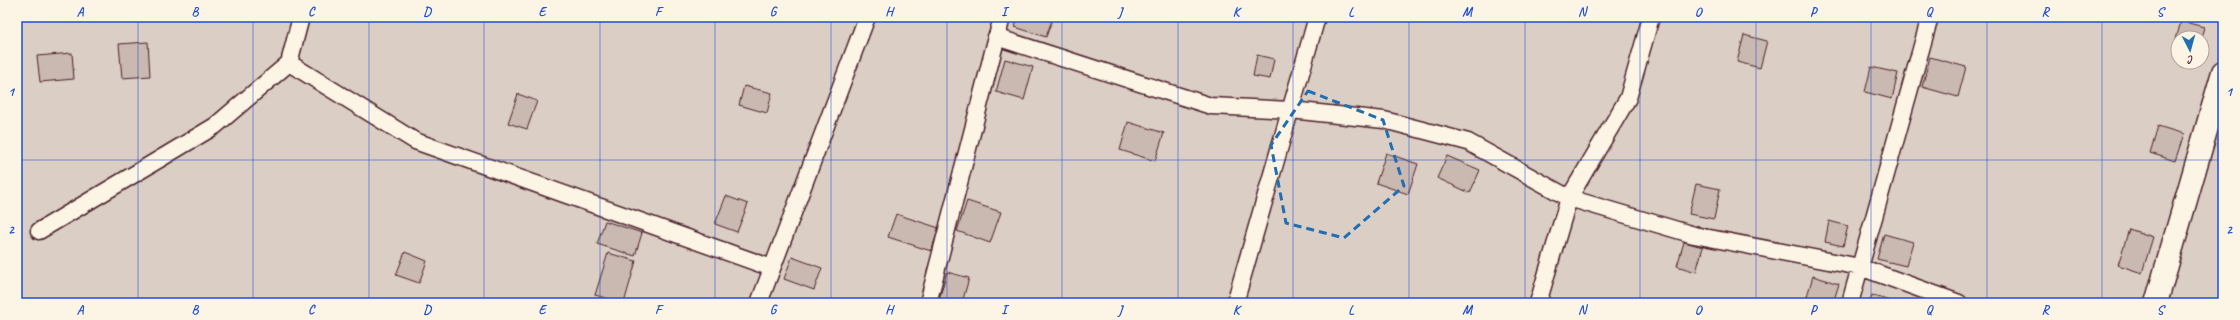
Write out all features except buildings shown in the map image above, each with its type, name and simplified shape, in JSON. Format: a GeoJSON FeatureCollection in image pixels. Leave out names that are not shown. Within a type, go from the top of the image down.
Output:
{"type":"FeatureCollection","features":[{"type":"Feature","properties":{"kind":"street"},"geometry":{"type":"LineString","coordinates":[[2156,303],[2223,72]]}},
{"type":"Feature","properties":{"kind":"lane"},"geometry":{"type":"LineString","coordinates":[[39,231],[216,126],[289,63],[301,17]]}},
{"type":"Feature","properties":{"kind":"lane"},"geometry":{"type":"LineString","coordinates":[[759,303],[867,17]]}},
{"type":"Feature","properties":{"kind":"lane"},"geometry":{"type":"LineString","coordinates":[[928,303],[1002,17]]}},
{"type":"Feature","properties":{"kind":"lane"},"geometry":{"type":"LineString","coordinates":[[1235,303],[1317,17]]}},
{"type":"Feature","properties":{"kind":"lane"},"geometry":{"type":"LineString","coordinates":[[1538,303],[1569,198],[1628,98],[1651,17]]}},
{"type":"Feature","properties":{"kind":"lane"},"geometry":{"type":"LineString","coordinates":[[1850,303],[1930,17]]}},
{"type":"Feature","properties":{"kind":"lane"},"geometry":{"type":"LineString","coordinates":[[996,36],[1211,106],[1291,110],[1384,120],[1468,142],[1569,198],[1694,234],[1860,267],[1959,303]]}},
{"type":"Feature","properties":{"kind":"lane"},"geometry":{"type":"LineString","coordinates":[[289,63],[416,141],[772,268]]}},
{"type":"Feature","properties":{"kind":"highlighted area"},"geometry":{"type":"Polygon","coordinates":[[[1308,91],[1383,120],[1404,186],[1344,238],[1286,223],[1271,145],[1308,91]]]}},
{"type":"Feature","properties":{"kind":"shaded area"},"geometry":{"type":"Polygon","coordinates":[[[17,17],[2223,17],[2223,303],[17,303],[17,17]]]}}]}
